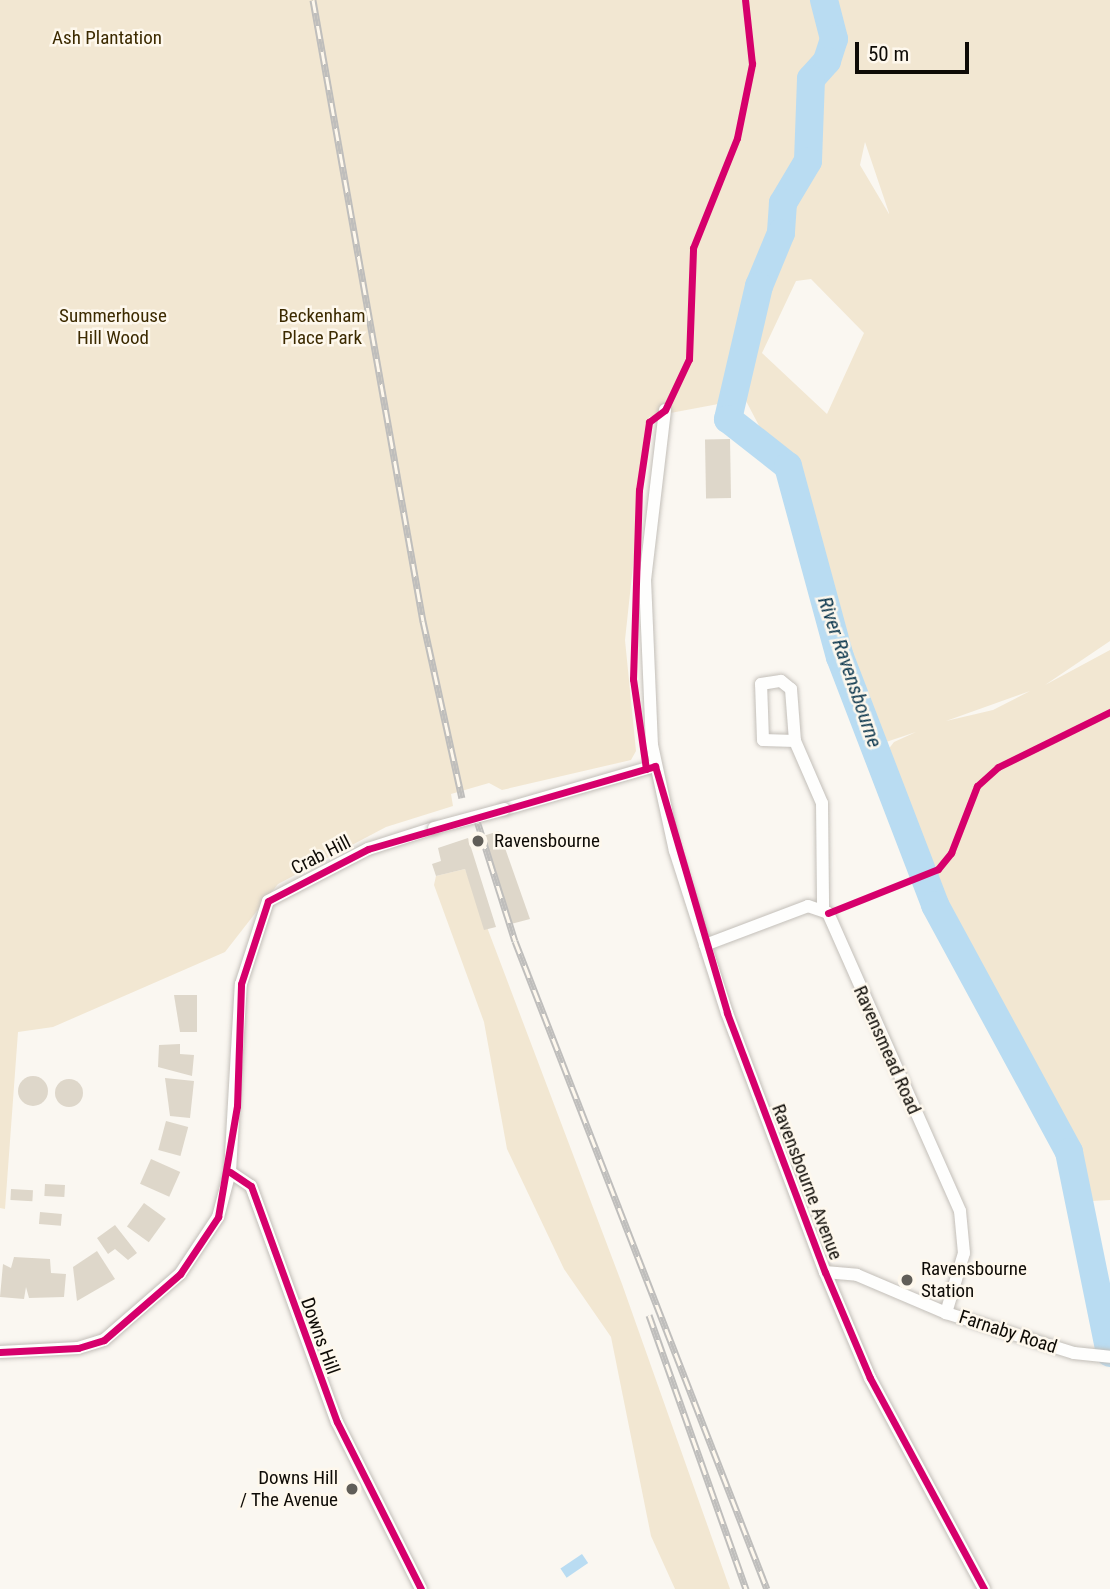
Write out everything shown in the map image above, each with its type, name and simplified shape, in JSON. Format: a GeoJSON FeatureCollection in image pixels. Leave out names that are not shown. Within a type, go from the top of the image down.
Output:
{"type":"FeatureCollection","features":[{"type":"Feature","properties":{"kind":"street","name":"Ravensbourne Avenue"},"geometry":{"type":"LineString","coordinates":[[665,410],[645,579],[655,766],[705,945],[825,1272],[870,1378],[984,1589]]}},
{"type":"Feature","properties":{"kind":"street"},"geometry":{"type":"LineString","coordinates":[[705,945],[808,906],[823,907],[822,803],[794,741],[788,684],[761,684],[763,740],[794,741]]}},
{"type":"Feature","properties":{"kind":"street","name":"Crab Hill"},"geometry":{"type":"LineString","coordinates":[[0,1352],[78,1348],[104,1340],[133,1320],[195,1251],[218,1217],[230,1172],[241,984],[268,901],[368,849],[655,766]]}},
{"type":"Feature","properties":{"kind":"street","name":"Ravensmead Road"},"geometry":{"type":"LineString","coordinates":[[823,907],[960,1211],[964,1253],[946,1313]]}},
{"type":"Feature","properties":{"kind":"street","name":"Downs Hill"},"geometry":{"type":"LineString","coordinates":[[230,1172],[251,1186],[317,1375],[421,1589]]}},
{"type":"Feature","properties":{"kind":"street","name":"Farnaby Road"},"geometry":{"type":"LineString","coordinates":[[825,1272],[857,1275],[946,1313],[1074,1353],[1110,1357]]}},
{"type":"Feature","properties":{"kind":"green space","name":"Beckenham Place Park"},"geometry":{"type":"Polygon","coordinates":[[[0,0],[1110,0],[1110,641],[1045,685],[1110,650],[1110,1200],[1091,1201],[931,893],[884,755],[894,742],[916,732],[886,742],[805,529],[812,527],[745,399],[649,417],[625,640],[636,751],[631,760],[502,790],[489,783],[451,794],[453,806],[386,827],[278,884],[225,952],[53,1027],[18,1032],[5,1209],[0,1208],[0,0]],[[865,142],[860,165],[889,214],[889,213],[865,142]],[[811,279],[796,281],[762,353],[827,414],[864,333],[811,279]],[[1030,691],[946,721],[993,710],[1030,691]]]}},
{"type":"Feature","properties":{"kind":"green space"},"geometry":{"type":"Polygon","coordinates":[[[465,869],[622,1284],[730,1589],[675,1589],[651,1536],[611,1337],[564,1269],[507,1149],[484,1022],[434,885],[436,876],[465,869]]]}},
{"type":"Feature","properties":{"kind":"water"},"geometry":{"type":"Polygon","coordinates":[[[582,1554],[588,1563],[567,1578],[560,1569],[582,1554]]]}},
{"type":"Feature","properties":{"kind":"building"},"geometry":{"type":"Polygon","coordinates":[[[705,439],[730,439],[731,498],[706,498],[705,439]]]}},
{"type":"Feature","properties":{"kind":"building"},"geometry":{"type":"Polygon","coordinates":[[[499,831],[530,919],[511,924],[483,836],[499,831]]]}},
{"type":"Feature","properties":{"kind":"building"},"geometry":{"type":"Polygon","coordinates":[[[468,838],[496,927],[484,930],[465,869],[436,876],[432,864],[441,861],[438,848],[468,838]]]}},
{"type":"Feature","properties":{"kind":"building"},"geometry":{"type":"Polygon","coordinates":[[[174,995],[197,995],[197,1032],[180,1032],[174,995]]]}},
{"type":"Feature","properties":{"kind":"building"},"geometry":{"type":"Polygon","coordinates":[[[180,1044],[180,1054],[194,1055],[192,1076],[158,1067],[159,1045],[180,1044]]]}},
{"type":"Feature","properties":{"kind":"building"},"geometry":{"type":"Polygon","coordinates":[[[33,1076],[44,1080],[48,1091],[44,1102],[33,1106],[22,1102],[18,1091],[22,1080],[33,1076]]]}},
{"type":"Feature","properties":{"kind":"building"},"geometry":{"type":"Polygon","coordinates":[[[165,1078],[194,1081],[190,1118],[170,1116],[165,1078]]]}},
{"type":"Feature","properties":{"kind":"building"},"geometry":{"type":"Polygon","coordinates":[[[69,1079],[79,1083],[83,1093],[79,1103],[69,1107],[59,1103],[55,1093],[59,1083],[69,1079]]]}},
{"type":"Feature","properties":{"kind":"building"},"geometry":{"type":"Polygon","coordinates":[[[166,1121],[188,1127],[180,1156],[158,1150],[166,1121]]]}},
{"type":"Feature","properties":{"kind":"building"},"geometry":{"type":"Polygon","coordinates":[[[151,1159],[180,1172],[169,1197],[140,1184],[151,1159]]]}},
{"type":"Feature","properties":{"kind":"building"},"geometry":{"type":"Polygon","coordinates":[[[45,1184],[65,1185],[64,1197],[44,1196],[45,1184]]]}},
{"type":"Feature","properties":{"kind":"building"},"geometry":{"type":"Polygon","coordinates":[[[11,1189],[33,1190],[32,1201],[10,1200],[11,1189]]]}},
{"type":"Feature","properties":{"kind":"building"},"geometry":{"type":"Polygon","coordinates":[[[144,1203],[166,1219],[149,1242],[127,1226],[144,1203]]]}},
{"type":"Feature","properties":{"kind":"building"},"geometry":{"type":"Polygon","coordinates":[[[40,1212],[62,1214],[61,1226],[39,1224],[40,1212]]]}},
{"type":"Feature","properties":{"kind":"building"},"geometry":{"type":"Polygon","coordinates":[[[115,1225],[137,1253],[128,1260],[115,1249],[108,1254],[97,1238],[115,1225]]]}},
{"type":"Feature","properties":{"kind":"building"},"geometry":{"type":"Polygon","coordinates":[[[97,1251],[115,1279],[77,1301],[73,1267],[97,1251]]]}},
{"type":"Feature","properties":{"kind":"building"},"geometry":{"type":"Polygon","coordinates":[[[14,1257],[50,1259],[51,1273],[66,1274],[64,1297],[29,1298],[26,1287],[24,1299],[0,1297],[3,1264],[11,1268],[14,1257]]]}},
{"type":"Feature","properties":{"kind":"waterway","name":"River Ravensbourne"},"geometry":{"type":"LineString","coordinates":[[824,0],[834,39],[827,61],[811,79],[808,161],[783,203],[781,233],[759,286],[728,419],[788,466],[840,657],[935,905],[1069,1152],[1110,1353]]}},
{"type":"Feature","properties":{"kind":"railway"},"geometry":{"type":"LineString","coordinates":[[313,0],[423,621],[462,798]]}},
{"type":"Feature","properties":{"kind":"railway"},"geometry":{"type":"LineString","coordinates":[[474,811],[515,941],[767,1589]]}},
{"type":"Feature","properties":{"kind":"railway"},"geometry":{"type":"LineString","coordinates":[[649,1315],[746,1589]]}},
{"type":"Feature","properties":{"kind":"cycle path"},"geometry":{"type":"LineString","coordinates":[[646,769],[633,679],[639,490],[649,422],[665,410],[689,359],[693,248],[737,138],[752,64],[745,0]]}},
{"type":"Feature","properties":{"kind":"cycle path"},"geometry":{"type":"LineString","coordinates":[[828,913],[938,869],[951,853],[977,786],[998,767],[1110,712]]}},
{"type":"Feature","properties":{"kind":"cycle path"},"geometry":{"type":"LineString","coordinates":[[0,1352],[78,1348],[104,1340],[180,1274],[218,1217],[237,1106],[241,984],[268,901],[368,849],[655,766],[727,1013],[825,1272],[870,1378],[984,1589]]}},
{"type":"Feature","properties":{"kind":"cycle path"},"geometry":{"type":"LineString","coordinates":[[230,1172],[251,1186],[337,1422],[421,1589]]}},
{"type":"Feature","properties":{"kind":"place","name":"Ravensbourne"},"geometry":{"type":"Point","coordinates":[478,841]}},
{"type":"Feature","properties":{"kind":"place","name":"Ravensbourne Station"},"geometry":{"type":"Point","coordinates":[907,1280]}},
{"type":"Feature","properties":{"kind":"place","name":"Downs Hill / The Avenue"},"geometry":{"type":"Point","coordinates":[352,1489]}},
{"type":"Feature","properties":{"kind":"park label","name":"Ash Plantation"},"geometry":{"type":"Point","coordinates":[107,38]}},
{"type":"Feature","properties":{"kind":"park label","name":"Summerhouse Hill Wood"},"geometry":{"type":"Point","coordinates":[113,327]}}]}
